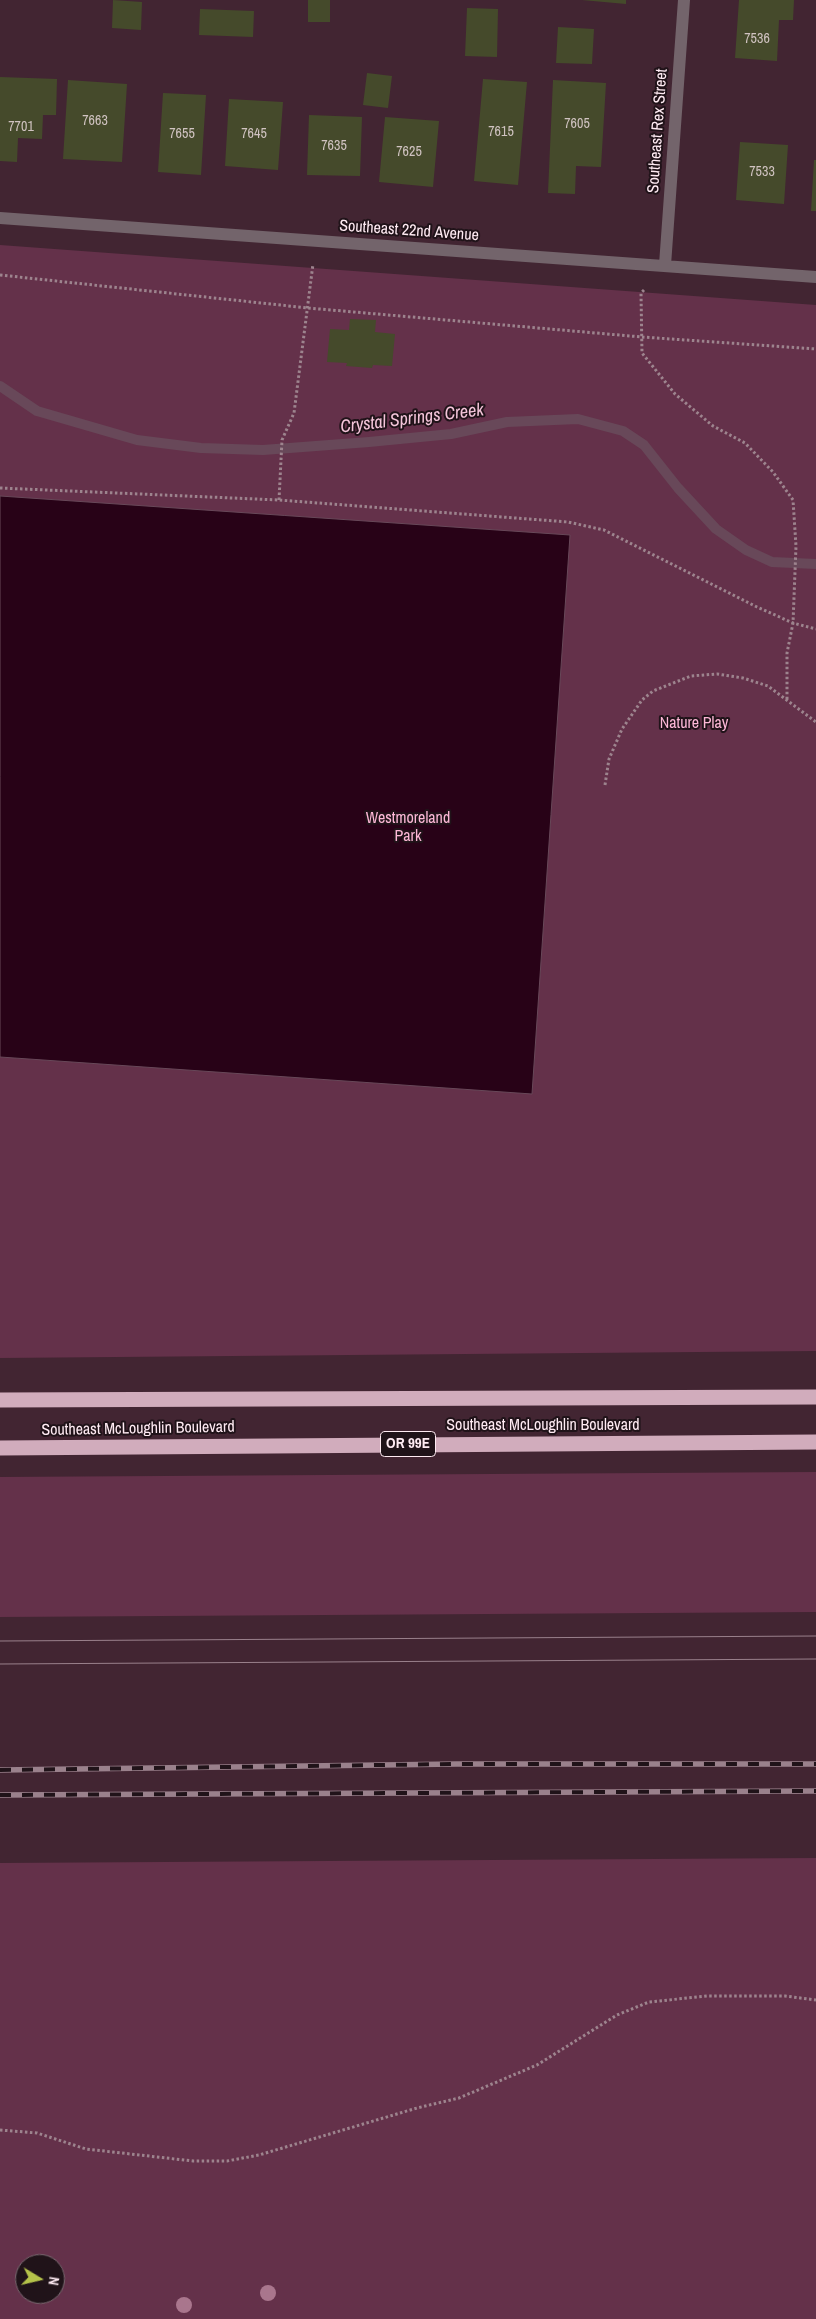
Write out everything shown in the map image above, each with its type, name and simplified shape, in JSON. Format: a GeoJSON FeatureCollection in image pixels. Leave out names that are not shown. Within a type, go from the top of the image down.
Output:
{"type":"FeatureCollection","features":[{"type":"Feature","properties":{"kind":"highway","name":"Southeast McLoughlin Boulevard"},"geometry":{"type":"LineString","coordinates":[[0,1400],[816,1397]]}},
{"type":"Feature","properties":{"kind":"highway","name":"Southeast McLoughlin Boulevard"},"geometry":{"type":"LineString","coordinates":[[0,1448],[816,1442]]}},
{"type":"Feature","properties":{"kind":"street","name":"Southeast Rex Street"},"geometry":{"type":"LineString","coordinates":[[665,265],[684,0]]}},
{"type":"Feature","properties":{"kind":"street","name":"Southeast 22nd Avenue"},"geometry":{"type":"LineString","coordinates":[[0,218],[816,277]]}},
{"type":"Feature","properties":{"kind":"path"},"geometry":{"type":"LineString","coordinates":[[279,500],[278,484],[282,440],[294,413],[316,241]]}},
{"type":"Feature","properties":{"kind":"path"},"geometry":{"type":"LineString","coordinates":[[665,265],[641,293],[642,354],[674,394],[713,426],[745,443],[773,472],[793,500],[796,546],[793,623],[787,653],[788,701]]}},
{"type":"Feature","properties":{"kind":"path"},"geometry":{"type":"LineString","coordinates":[[0,274],[308,308],[642,337],[816,349]]}},
{"type":"Feature","properties":{"kind":"path"},"geometry":{"type":"LineString","coordinates":[[0,488],[279,500],[568,522],[604,530],[757,607],[793,623],[816,629]]}},
{"type":"Feature","properties":{"kind":"path"},"geometry":{"type":"LineString","coordinates":[[606,785],[610,759],[622,729],[642,700],[653,691],[691,676],[717,674],[742,678],[768,686],[816,722]]}},
{"type":"Feature","properties":{"kind":"path"},"geometry":{"type":"LineString","coordinates":[[0,2130],[37,2133],[86,2149],[193,2161],[226,2161],[259,2155],[417,2108],[459,2098],[537,2064],[617,2015],[650,2002],[707,1996],[785,1996],[816,2000]]}},
{"type":"Feature","properties":{"kind":"green space","name":"Westmoreland Park"},"geometry":{"type":"Polygon","coordinates":[[[0,245],[816,305],[816,1351],[0,1358],[0,245]]]}},
{"type":"Feature","properties":{"kind":"green space"},"geometry":{"type":"Polygon","coordinates":[[[816,1472],[816,1612],[0,1617],[0,1477],[816,1472]]]}},
{"type":"Feature","properties":{"kind":"green space"},"geometry":{"type":"Polygon","coordinates":[[[816,1858],[816,2319],[0,2319],[0,1863],[816,1858]]]}},
{"type":"Feature","properties":{"kind":"shaded area"},"geometry":{"type":"Polygon","coordinates":[[[0,496],[570,535],[532,1094],[0,1057],[0,496]]]}},
{"type":"Feature","properties":{"kind":"building"},"geometry":{"type":"Polygon","coordinates":[[[113,0],[142,2],[141,30],[112,28],[113,0]]]}},
{"type":"Feature","properties":{"kind":"building"},"geometry":{"type":"Polygon","coordinates":[[[308,0],[330,0],[330,22],[308,22],[308,0]]]}},
{"type":"Feature","properties":{"kind":"building"},"geometry":{"type":"Polygon","coordinates":[[[582,0],[626,0],[626,4],[582,0]]]}},
{"type":"Feature","properties":{"kind":"building"},"geometry":{"type":"Polygon","coordinates":[[[739,0],[794,0],[793,20],[779,20],[777,61],[735,58],[739,0]]]}},
{"type":"Feature","properties":{"kind":"building"},"geometry":{"type":"Polygon","coordinates":[[[467,8],[498,9],[497,57],[465,56],[467,8]]]}},
{"type":"Feature","properties":{"kind":"building"},"geometry":{"type":"Polygon","coordinates":[[[200,9],[254,11],[253,37],[199,35],[200,9]]]}},
{"type":"Feature","properties":{"kind":"building"},"geometry":{"type":"Polygon","coordinates":[[[558,27],[594,29],[592,64],[556,63],[558,27]]]}},
{"type":"Feature","properties":{"kind":"building"},"geometry":{"type":"Polygon","coordinates":[[[367,73],[392,76],[388,108],[363,105],[367,73]]]}},
{"type":"Feature","properties":{"kind":"building"},"geometry":{"type":"Polygon","coordinates":[[[0,77],[57,79],[56,115],[43,115],[42,139],[18,138],[17,162],[0,161],[0,77]]]}},
{"type":"Feature","properties":{"kind":"building"},"geometry":{"type":"Polygon","coordinates":[[[483,79],[527,82],[518,185],[474,181],[483,79]]]}},
{"type":"Feature","properties":{"kind":"building"},"geometry":{"type":"Polygon","coordinates":[[[68,80],[127,84],[122,162],[63,159],[68,80]]]}},
{"type":"Feature","properties":{"kind":"building"},"geometry":{"type":"Polygon","coordinates":[[[553,80],[606,83],[601,167],[576,166],[575,194],[548,193],[553,80]]]}},
{"type":"Feature","properties":{"kind":"building"},"geometry":{"type":"Polygon","coordinates":[[[163,93],[206,95],[201,175],[158,172],[163,93]]]}},
{"type":"Feature","properties":{"kind":"building"},"geometry":{"type":"Polygon","coordinates":[[[229,99],[283,102],[278,170],[225,166],[229,99]]]}},
{"type":"Feature","properties":{"kind":"building"},"geometry":{"type":"Polygon","coordinates":[[[309,115],[362,117],[360,176],[307,175],[309,115]]]}},
{"type":"Feature","properties":{"kind":"building"},"geometry":{"type":"Polygon","coordinates":[[[385,117],[439,121],[433,187],[379,182],[385,117]]]}},
{"type":"Feature","properties":{"kind":"building"},"geometry":{"type":"Polygon","coordinates":[[[740,142],[788,145],[784,204],[736,200],[740,142]]]}},
{"type":"Feature","properties":{"kind":"building"},"geometry":{"type":"Polygon","coordinates":[[[814,160],[816,160],[816,211],[811,211],[814,160]]]}},
{"type":"Feature","properties":{"kind":"building"},"geometry":{"type":"Polygon","coordinates":[[[350,319],[376,320],[375,332],[395,334],[392,366],[373,365],[372,368],[346,366],[347,363],[327,362],[330,329],[349,330],[350,319]]]}},
{"type":"Feature","properties":{"kind":"waterway","name":"Crystal Springs Creek"},"geometry":{"type":"LineString","coordinates":[[0,386],[37,411],[137,440],[201,448],[263,450],[369,442],[451,434],[507,422],[578,419],[623,431],[644,445],[678,488],[716,529],[746,550],[772,562],[816,564]]}},
{"type":"Feature","properties":{"kind":"tram line"},"geometry":{"type":"LineString","coordinates":[[0,1641],[816,1636]]}},
{"type":"Feature","properties":{"kind":"tram line"},"geometry":{"type":"LineString","coordinates":[[0,1664],[816,1659]]}},
{"type":"Feature","properties":{"kind":"railway"},"geometry":{"type":"LineString","coordinates":[[0,1770],[457,1764],[816,1764]]}},
{"type":"Feature","properties":{"kind":"railway"},"geometry":{"type":"LineString","coordinates":[[0,1795],[816,1791]]}},
{"type":"Feature","properties":{"kind":"park label","name":"Nature Play"},"geometry":{"type":"Point","coordinates":[694,724]}}]}
